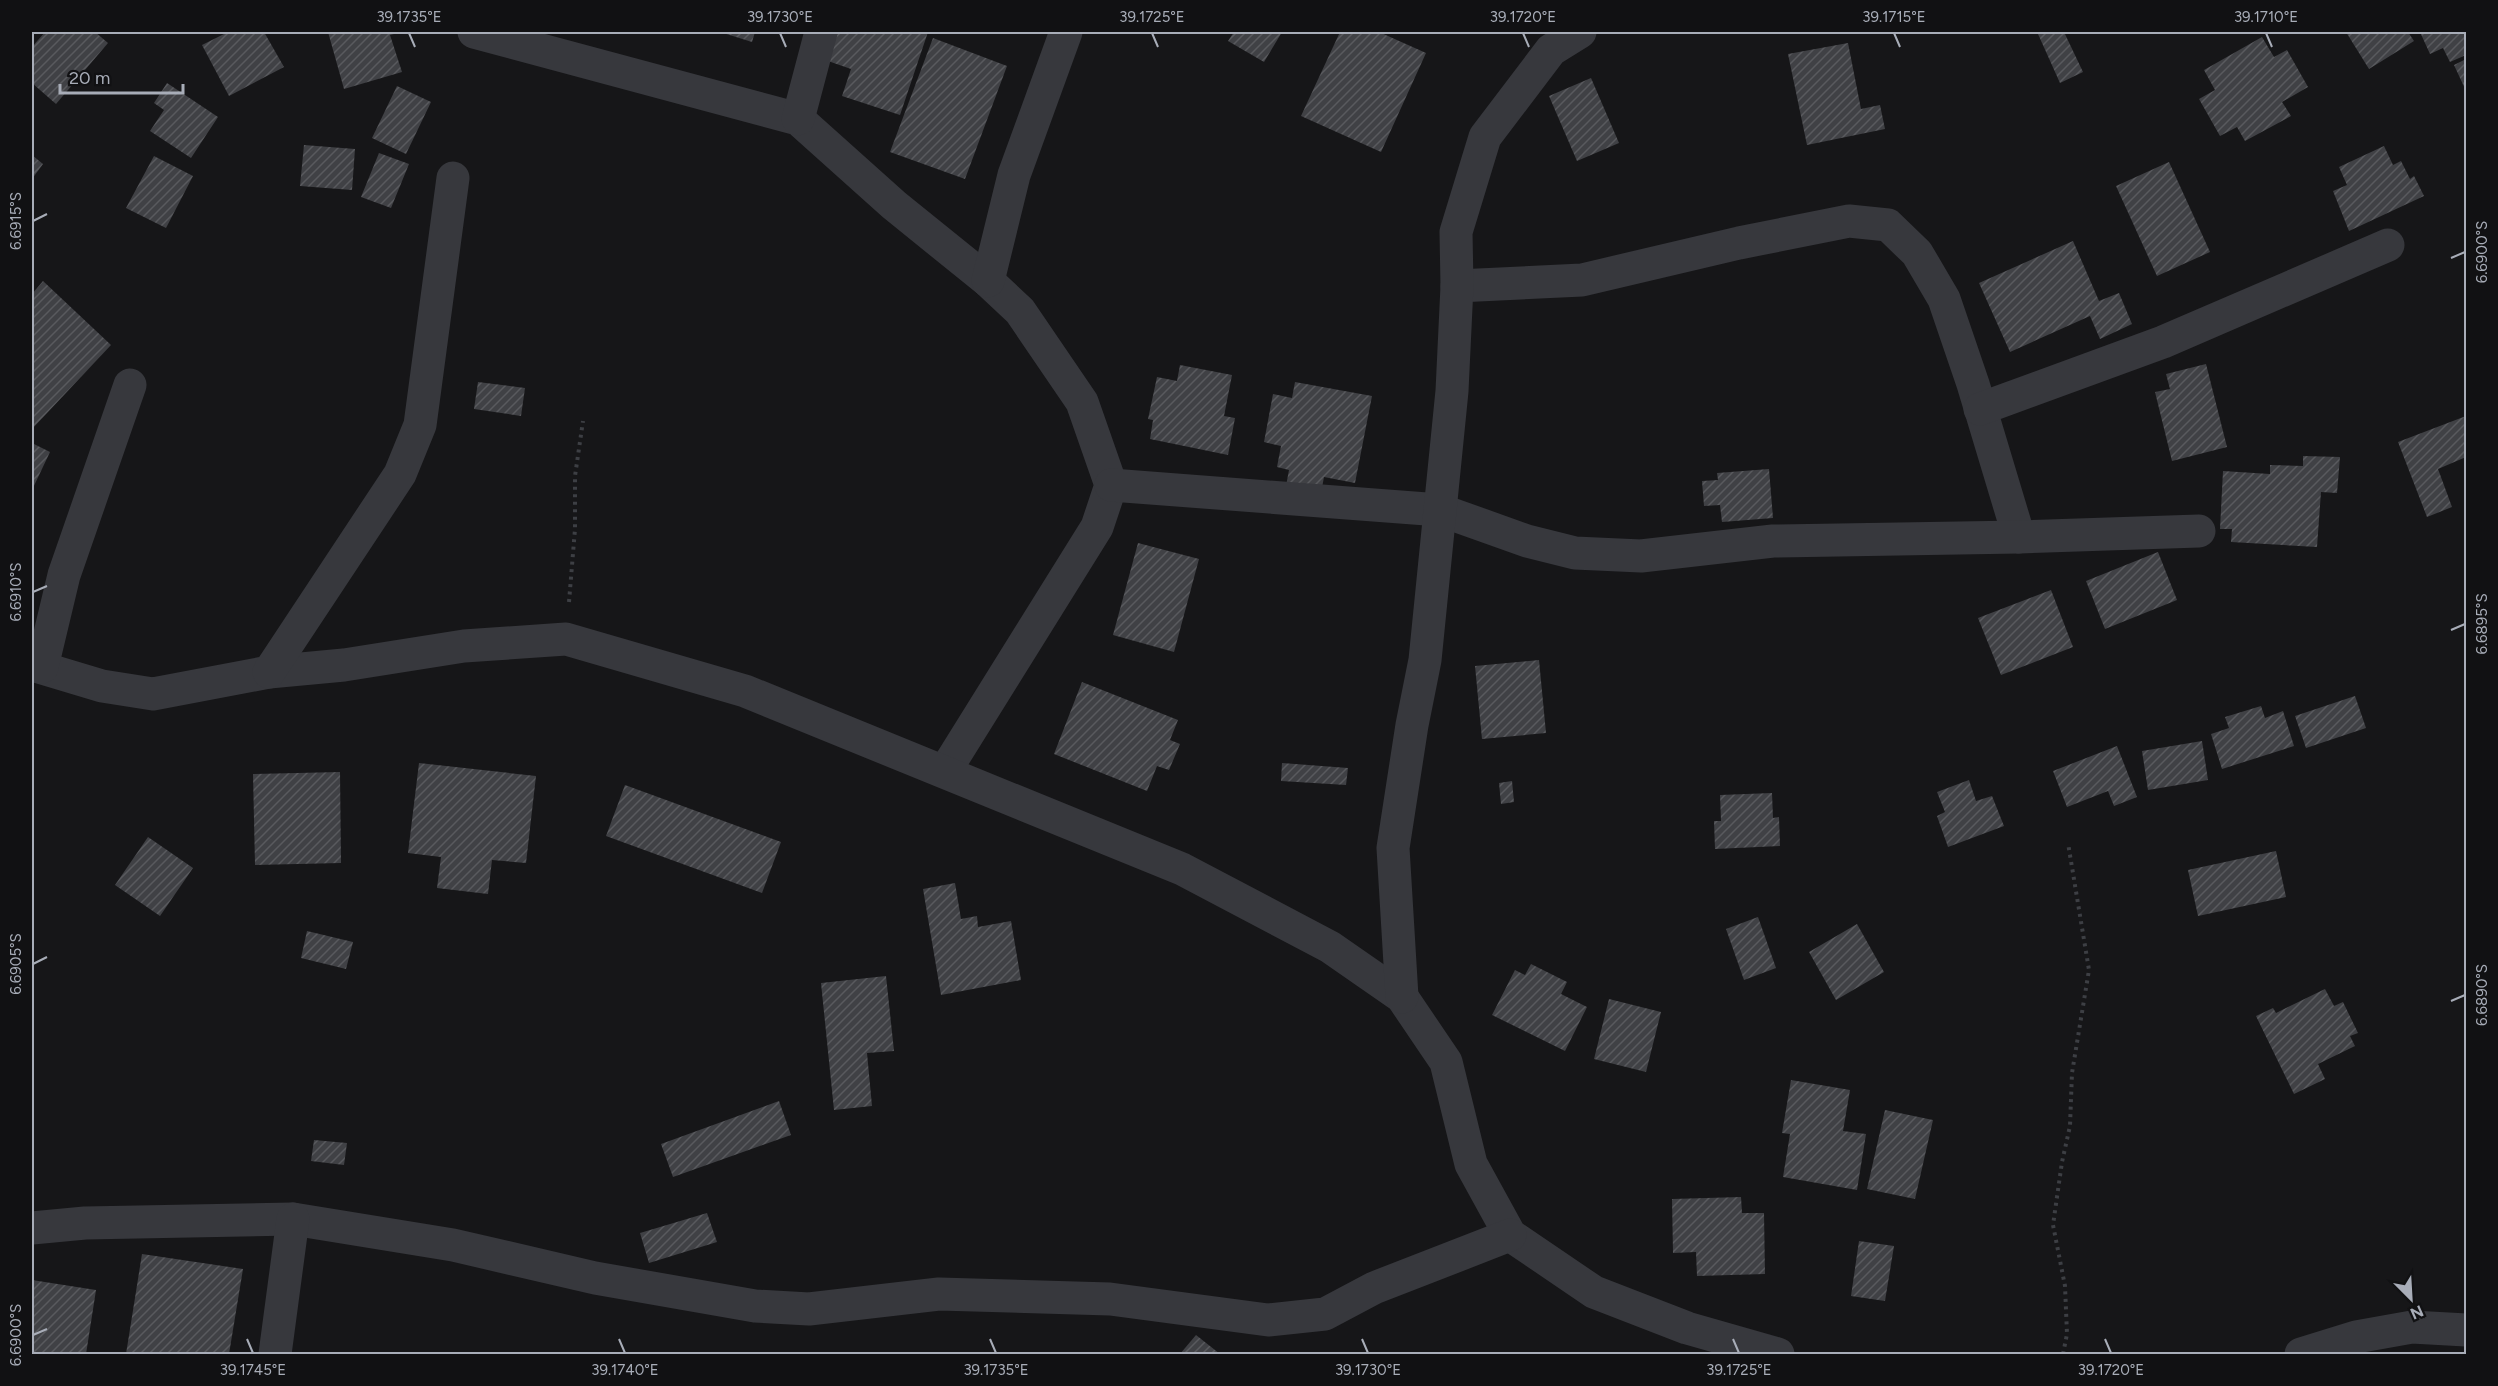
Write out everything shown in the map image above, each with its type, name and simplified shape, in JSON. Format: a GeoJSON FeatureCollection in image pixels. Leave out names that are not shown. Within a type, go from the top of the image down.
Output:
{"type":"FeatureCollection","features":[{"type":"Feature","properties":{"kind":"street"},"geometry":{"type":"LineString","coordinates":[[474,32],[798,119],[894,205],[988,281],[1020,311],[1082,402],[1111,485],[1097,527],[945,771]]}},
{"type":"Feature","properties":{"kind":"street"},"geometry":{"type":"LineString","coordinates":[[798,119],[821,32]]}},
{"type":"Feature","properties":{"kind":"street"},"geometry":{"type":"LineString","coordinates":[[988,281],[1014,175],[1066,32]]}},
{"type":"Feature","properties":{"kind":"street"},"geometry":{"type":"LineString","coordinates":[[1402,997],[1392,848],[1425,660],[1452,392],[1457,286],[1456,232],[1485,137],[1551,50],[1580,32]]}},
{"type":"Feature","properties":{"kind":"street"},"geometry":{"type":"LineString","coordinates":[[269,672],[400,474],[420,425],[453,178]]}},
{"type":"Feature","properties":{"kind":"street"},"geometry":{"type":"LineString","coordinates":[[1457,286],[1582,280],[1739,243],[1849,221],[1888,225],[1917,253],[1944,299],[2019,537]]}},
{"type":"Feature","properties":{"kind":"street"},"geometry":{"type":"LineString","coordinates":[[1980,409],[2163,342],[2388,245]]}},
{"type":"Feature","properties":{"kind":"street"},"geometry":{"type":"LineString","coordinates":[[130,385],[64,575],[37,666],[102,686],[153,694],[269,672],[344,665],[464,646],[566,639],[745,691],[1182,869],[1330,947],[1402,997],[1446,1062],[1471,1164],[1510,1235],[1594,1292],[1687,1328],[1778,1354]]}},
{"type":"Feature","properties":{"kind":"street"},"geometry":{"type":"LineString","coordinates":[[1111,485],[1440,510],[1527,541],[1575,553],[1641,556],[1773,541],[2199,531]]}},
{"type":"Feature","properties":{"kind":"street"},"geometry":{"type":"LineString","coordinates":[[32,1228],[85,1223],[293,1220],[453,1245],[595,1278],[755,1306],[809,1309],[939,1294],[1110,1299],[1268,1320],[1325,1314],[1374,1288],[1510,1235]]}},
{"type":"Feature","properties":{"kind":"street"},"geometry":{"type":"LineString","coordinates":[[275,1354],[293,1220]]}},
{"type":"Feature","properties":{"kind":"street"},"geometry":{"type":"LineString","coordinates":[[2301,1354],[2356,1337],[2412,1327],[2466,1330]]}},
{"type":"Feature","properties":{"kind":"path"},"geometry":{"type":"LineString","coordinates":[[566,639],[575,529],[574,476],[583,421]]}},
{"type":"Feature","properties":{"kind":"path"},"geometry":{"type":"LineString","coordinates":[[2063,1354],[2067,1334],[2065,1286],[2053,1225],[2062,1161],[2070,1126],[2072,1073],[2089,970],[2068,843]]}},
{"type":"Feature","properties":{"kind":"building"},"geometry":{"type":"Polygon","coordinates":[[[45,32],[95,32],[108,43],[56,104],[32,83],[32,47],[45,32]]]}},
{"type":"Feature","properties":{"kind":"building"},"geometry":{"type":"Polygon","coordinates":[[[228,32],[264,32],[284,67],[229,96],[202,45],[228,32]]]}},
{"type":"Feature","properties":{"kind":"building"},"geometry":{"type":"Polygon","coordinates":[[[328,32],[402,32],[390,35],[402,72],[344,89],[328,32]]]}},
{"type":"Feature","properties":{"kind":"building"},"geometry":{"type":"Polygon","coordinates":[[[720,32],[755,32],[752,42],[720,32]]]}},
{"type":"Feature","properties":{"kind":"building"},"geometry":{"type":"Polygon","coordinates":[[[838,32],[928,32],[900,115],[842,96],[851,69],[828,61],[838,32]]]}},
{"type":"Feature","properties":{"kind":"building"},"geometry":{"type":"Polygon","coordinates":[[[1234,32],[1282,32],[1264,62],[1228,41],[1234,32]]]}},
{"type":"Feature","properties":{"kind":"building"},"geometry":{"type":"Polygon","coordinates":[[[1340,32],[1379,32],[1426,53],[1381,152],[1301,116],[1340,32]]]}},
{"type":"Feature","properties":{"kind":"building"},"geometry":{"type":"Polygon","coordinates":[[[2064,32],[2083,72],[2060,83],[2038,34],[2064,32]]]}},
{"type":"Feature","properties":{"kind":"building"},"geometry":{"type":"Polygon","coordinates":[[[2346,32],[2408,32],[2414,41],[2369,69],[2346,32]]]}},
{"type":"Feature","properties":{"kind":"building"},"geometry":{"type":"Polygon","coordinates":[[[2420,32],[2466,32],[2466,55],[2450,62],[2443,48],[2430,54],[2420,32]]]}},
{"type":"Feature","properties":{"kind":"building"},"geometry":{"type":"Polygon","coordinates":[[[2262,37],[2274,57],[2287,50],[2308,87],[2282,102],[2291,116],[2245,141],[2237,127],[2220,136],[2199,99],[2215,90],[2204,70],[2262,37]]]}},
{"type":"Feature","properties":{"kind":"building"},"geometry":{"type":"Polygon","coordinates":[[[933,38],[1007,66],[965,179],[890,152],[933,38]]]}},
{"type":"Feature","properties":{"kind":"building"},"geometry":{"type":"Polygon","coordinates":[[[1848,43],[1861,109],[1880,105],[1885,129],[1807,145],[1788,54],[1848,43]]]}},
{"type":"Feature","properties":{"kind":"building"},"geometry":{"type":"Polygon","coordinates":[[[2466,59],[2466,91],[2454,65],[2466,59]]]}},
{"type":"Feature","properties":{"kind":"building"},"geometry":{"type":"Polygon","coordinates":[[[1591,78],[1619,143],[1577,161],[1549,96],[1591,78]]]}},
{"type":"Feature","properties":{"kind":"building"},"geometry":{"type":"Polygon","coordinates":[[[167,83],[218,117],[191,158],[150,131],[164,110],[154,103],[167,83]]]}},
{"type":"Feature","properties":{"kind":"building"},"geometry":{"type":"Polygon","coordinates":[[[397,86],[431,102],[406,154],[372,138],[397,86]]]}},
{"type":"Feature","properties":{"kind":"building"},"geometry":{"type":"Polygon","coordinates":[[[304,145],[355,149],[352,190],[300,186],[304,145]]]}},
{"type":"Feature","properties":{"kind":"building"},"geometry":{"type":"Polygon","coordinates":[[[2384,146],[2393,165],[2401,161],[2410,179],[2414,176],[2424,196],[2349,231],[2333,191],[2347,185],[2339,167],[2384,146]]]}},
{"type":"Feature","properties":{"kind":"building"},"geometry":{"type":"Polygon","coordinates":[[[379,153],[409,164],[391,208],[361,197],[379,153]]]}},
{"type":"Feature","properties":{"kind":"building"},"geometry":{"type":"Polygon","coordinates":[[[32,155],[43,164],[32,179],[32,155]]]}},
{"type":"Feature","properties":{"kind":"building"},"geometry":{"type":"Polygon","coordinates":[[[154,156],[193,176],[166,228],[126,208],[154,156]]]}},
{"type":"Feature","properties":{"kind":"building"},"geometry":{"type":"Polygon","coordinates":[[[2169,162],[2210,252],[2157,276],[2116,186],[2169,162]]]}},
{"type":"Feature","properties":{"kind":"building"},"geometry":{"type":"Polygon","coordinates":[[[2073,241],[2099,301],[2119,293],[2132,324],[2100,339],[2090,316],[2010,352],[1979,283],[2073,241]]]}},
{"type":"Feature","properties":{"kind":"building"},"geometry":{"type":"Polygon","coordinates":[[[43,281],[111,345],[32,429],[32,294],[43,281]]]}},
{"type":"Feature","properties":{"kind":"building"},"geometry":{"type":"Polygon","coordinates":[[[2206,364],[2227,447],[2172,461],[2155,392],[2170,389],[2166,374],[2206,364]]]}},
{"type":"Feature","properties":{"kind":"building"},"geometry":{"type":"Polygon","coordinates":[[[1180,365],[1232,375],[1224,416],[1235,418],[1228,455],[1150,439],[1153,420],[1148,419],[1157,377],[1177,381],[1180,365]]]}},
{"type":"Feature","properties":{"kind":"building"},"geometry":{"type":"Polygon","coordinates":[[[478,382],[525,388],[521,416],[474,409],[478,382]]]}},
{"type":"Feature","properties":{"kind":"building"},"geometry":{"type":"Polygon","coordinates":[[[1295,382],[1372,396],[1355,483],[1324,477],[1321,493],[1286,486],[1289,470],[1277,467],[1281,446],[1264,442],[1273,394],[1292,398],[1295,382]]]}},
{"type":"Feature","properties":{"kind":"building"},"geometry":{"type":"Polygon","coordinates":[[[2466,416],[2466,457],[2438,469],[2452,507],[2427,517],[2398,442],[2466,416]]]}},
{"type":"Feature","properties":{"kind":"building"},"geometry":{"type":"Polygon","coordinates":[[[32,443],[50,452],[32,490],[32,443]]]}},
{"type":"Feature","properties":{"kind":"building"},"geometry":{"type":"Polygon","coordinates":[[[2303,456],[2340,457],[2337,493],[2321,492],[2317,547],[2231,542],[2232,529],[2220,529],[2223,471],[2270,474],[2270,465],[2303,466],[2303,456]]]}},
{"type":"Feature","properties":{"kind":"building"},"geometry":{"type":"Polygon","coordinates":[[[1769,469],[1773,518],[1722,522],[1720,505],[1704,506],[1702,481],[1718,480],[1717,473],[1769,469]]]}},
{"type":"Feature","properties":{"kind":"building"},"geometry":{"type":"Polygon","coordinates":[[[1138,543],[1199,559],[1174,652],[1113,635],[1138,543]]]}},
{"type":"Feature","properties":{"kind":"building"},"geometry":{"type":"Polygon","coordinates":[[[2158,552],[2177,600],[2105,629],[2086,581],[2158,552]]]}},
{"type":"Feature","properties":{"kind":"building"},"geometry":{"type":"Polygon","coordinates":[[[2051,590],[2073,647],[2001,675],[1978,618],[2051,590]]]}},
{"type":"Feature","properties":{"kind":"building"},"geometry":{"type":"Polygon","coordinates":[[[1539,660],[1546,733],[1482,739],[1475,666],[1539,660]]]}},
{"type":"Feature","properties":{"kind":"building"},"geometry":{"type":"Polygon","coordinates":[[[1082,682],[1178,720],[1170,740],[1180,744],[1169,770],[1157,766],[1147,791],[1054,754],[1082,682]]]}},
{"type":"Feature","properties":{"kind":"building"},"geometry":{"type":"Polygon","coordinates":[[[2355,696],[2366,728],[2306,748],[2295,716],[2355,696]]]}},
{"type":"Feature","properties":{"kind":"building"},"geometry":{"type":"Polygon","coordinates":[[[2261,706],[2265,718],[2283,711],[2294,746],[2222,769],[2211,734],[2229,728],[2225,717],[2261,706]]]}},
{"type":"Feature","properties":{"kind":"building"},"geometry":{"type":"Polygon","coordinates":[[[2202,741],[2208,780],[2148,790],[2142,751],[2202,741]]]}},
{"type":"Feature","properties":{"kind":"building"},"geometry":{"type":"Polygon","coordinates":[[[2117,746],[2137,797],[2114,806],[2108,791],[2067,807],[2053,771],[2117,746]]]}},
{"type":"Feature","properties":{"kind":"building"},"geometry":{"type":"Polygon","coordinates":[[[419,763],[536,776],[526,863],[492,860],[488,894],[437,888],[441,857],[408,853],[419,763]]]}},
{"type":"Feature","properties":{"kind":"building"},"geometry":{"type":"Polygon","coordinates":[[[1282,763],[1348,768],[1346,785],[1281,781],[1282,763]]]}},
{"type":"Feature","properties":{"kind":"building"},"geometry":{"type":"Polygon","coordinates":[[[340,772],[341,863],[255,865],[253,774],[340,772]]]}},
{"type":"Feature","properties":{"kind":"building"},"geometry":{"type":"Polygon","coordinates":[[[1969,780],[1976,801],[1992,796],[2004,826],[1948,847],[1937,816],[1945,812],[1937,792],[1969,780]]]}},
{"type":"Feature","properties":{"kind":"building"},"geometry":{"type":"Polygon","coordinates":[[[1512,781],[1514,802],[1501,804],[1499,783],[1512,781]]]}},
{"type":"Feature","properties":{"kind":"building"},"geometry":{"type":"Polygon","coordinates":[[[625,785],[781,842],[762,893],[606,836],[625,785]]]}},
{"type":"Feature","properties":{"kind":"building"},"geometry":{"type":"Polygon","coordinates":[[[1772,793],[1773,818],[1779,817],[1780,846],[1715,849],[1714,821],[1721,821],[1720,795],[1772,793]]]}},
{"type":"Feature","properties":{"kind":"building"},"geometry":{"type":"Polygon","coordinates":[[[148,837],[193,868],[160,916],[115,885],[148,837]]]}},
{"type":"Feature","properties":{"kind":"building"},"geometry":{"type":"Polygon","coordinates":[[[2276,851],[2286,897],[2198,916],[2188,870],[2276,851]]]}},
{"type":"Feature","properties":{"kind":"building"},"geometry":{"type":"Polygon","coordinates":[[[955,883],[961,919],[977,916],[978,927],[1011,921],[1021,980],[941,995],[923,889],[955,883]]]}},
{"type":"Feature","properties":{"kind":"building"},"geometry":{"type":"Polygon","coordinates":[[[1758,917],[1776,968],[1744,980],[1726,929],[1758,917]]]}},
{"type":"Feature","properties":{"kind":"building"},"geometry":{"type":"Polygon","coordinates":[[[1857,924],[1884,972],[1836,1000],[1809,952],[1857,924]]]}},
{"type":"Feature","properties":{"kind":"building"},"geometry":{"type":"Polygon","coordinates":[[[307,931],[353,942],[346,969],[301,958],[307,931]]]}},
{"type":"Feature","properties":{"kind":"building"},"geometry":{"type":"Polygon","coordinates":[[[1531,964],[1567,982],[1561,994],[1587,1007],[1565,1051],[1492,1015],[1515,970],[1525,975],[1531,964]]]}},
{"type":"Feature","properties":{"kind":"building"},"geometry":{"type":"Polygon","coordinates":[[[886,976],[894,1051],[867,1053],[872,1106],[834,1110],[821,983],[886,976]]]}},
{"type":"Feature","properties":{"kind":"building"},"geometry":{"type":"Polygon","coordinates":[[[2325,989],[2334,1006],[2343,1002],[2358,1033],[2350,1036],[2355,1046],[2318,1064],[2325,1079],[2294,1094],[2256,1016],[2273,1008],[2276,1013],[2325,989]]]}},
{"type":"Feature","properties":{"kind":"building"},"geometry":{"type":"Polygon","coordinates":[[[1609,999],[1661,1012],[1646,1072],[1594,1059],[1609,999]]]}},
{"type":"Feature","properties":{"kind":"building"},"geometry":{"type":"Polygon","coordinates":[[[1791,1080],[1850,1090],[1843,1131],[1866,1134],[1857,1190],[1783,1177],[1790,1134],[1782,1133],[1791,1080]]]}},
{"type":"Feature","properties":{"kind":"building"},"geometry":{"type":"Polygon","coordinates":[[[779,1101],[791,1135],[673,1177],[661,1144],[779,1101]]]}},
{"type":"Feature","properties":{"kind":"building"},"geometry":{"type":"Polygon","coordinates":[[[1885,1110],[1933,1120],[1915,1199],[1867,1189],[1885,1110]]]}},
{"type":"Feature","properties":{"kind":"building"},"geometry":{"type":"Polygon","coordinates":[[[314,1140],[347,1143],[344,1165],[311,1161],[314,1140]]]}},
{"type":"Feature","properties":{"kind":"building"},"geometry":{"type":"Polygon","coordinates":[[[1741,1197],[1742,1213],[1764,1213],[1765,1274],[1697,1276],[1696,1252],[1673,1253],[1672,1199],[1741,1197]]]}},
{"type":"Feature","properties":{"kind":"building"},"geometry":{"type":"Polygon","coordinates":[[[707,1213],[717,1242],[649,1263],[640,1233],[707,1213]]]}},
{"type":"Feature","properties":{"kind":"building"},"geometry":{"type":"Polygon","coordinates":[[[1859,1241],[1894,1246],[1885,1301],[1851,1296],[1859,1241]]]}},
{"type":"Feature","properties":{"kind":"building"},"geometry":{"type":"Polygon","coordinates":[[[142,1254],[243,1269],[229,1354],[126,1354],[142,1254]]]}},
{"type":"Feature","properties":{"kind":"building"},"geometry":{"type":"Polygon","coordinates":[[[32,1280],[96,1290],[86,1354],[32,1354],[32,1280]]]}},
{"type":"Feature","properties":{"kind":"building"},"geometry":{"type":"Polygon","coordinates":[[[1196,1335],[1220,1354],[1180,1354],[1196,1335]]]}}]}
